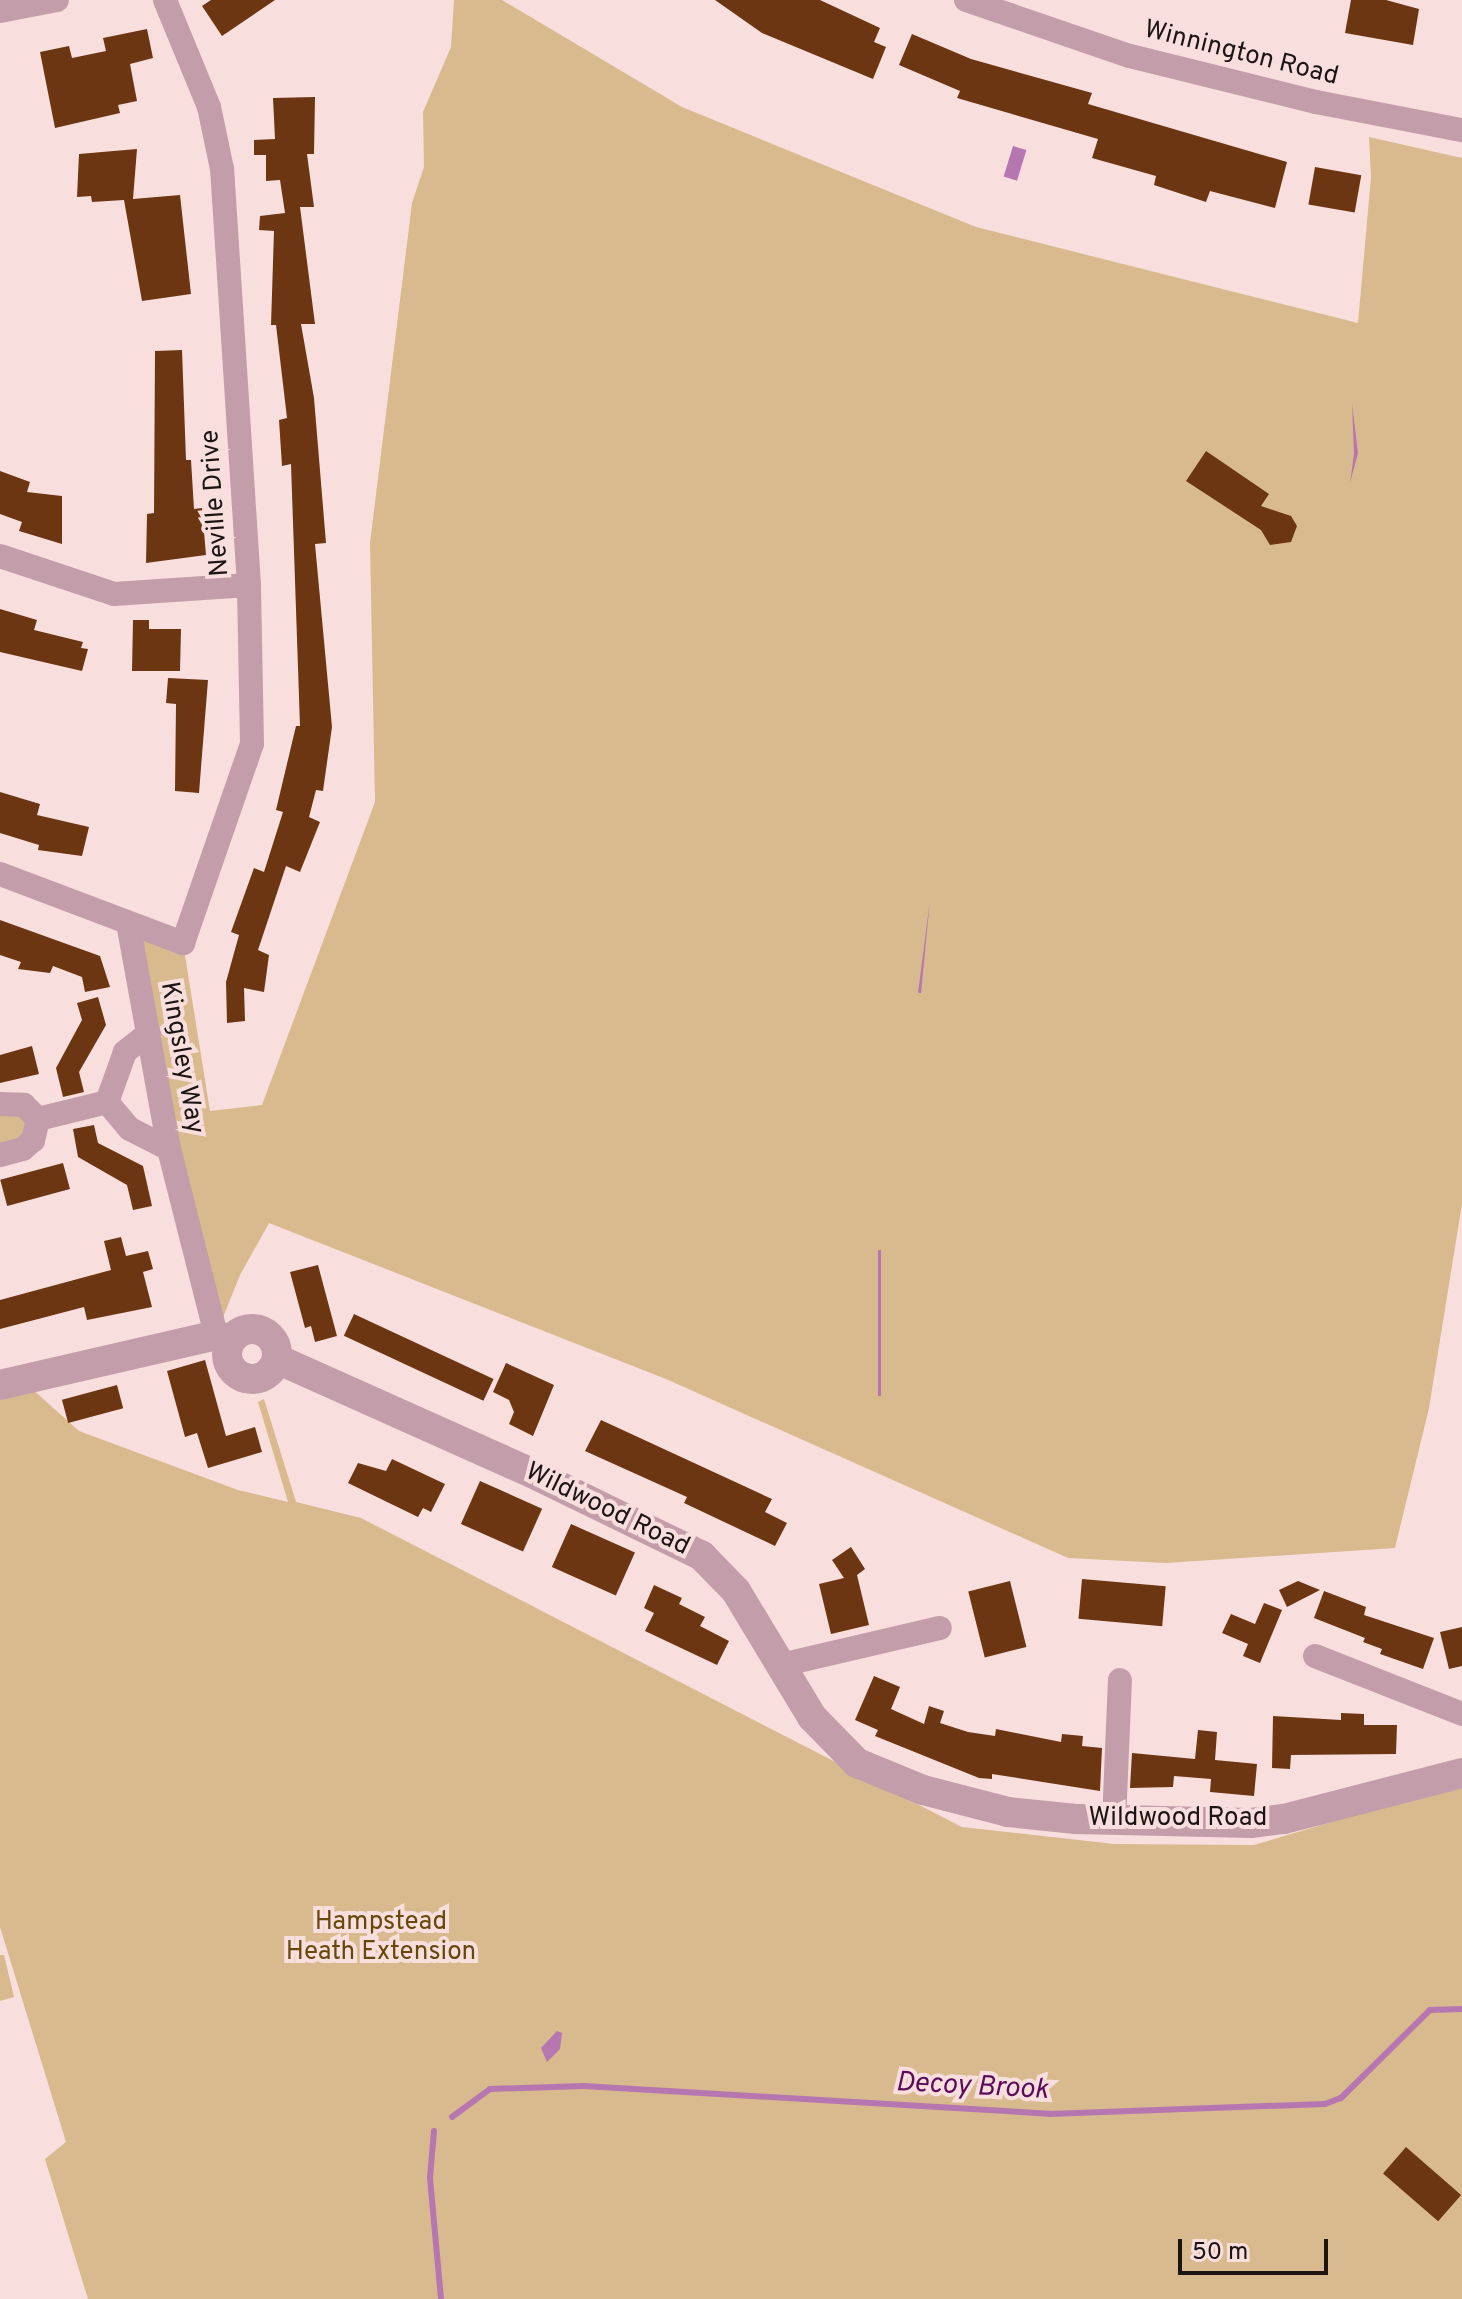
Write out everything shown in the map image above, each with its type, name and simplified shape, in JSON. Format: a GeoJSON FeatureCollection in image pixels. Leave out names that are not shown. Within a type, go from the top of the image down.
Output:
{"type":"FeatureCollection","features":[{"type":"Feature","properties":{"kind":"street"},"geometry":{"type":"LineString","coordinates":[[0,11],[57,0]]}},
{"type":"Feature","properties":{"kind":"street","name":"Neville Drive"},"geometry":{"type":"LineString","coordinates":[[128,923],[183,943],[252,744],[249,585],[217,134],[165,0]]}},
{"type":"Feature","properties":{"kind":"street","name":"Winnington Road"},"geometry":{"type":"LineString","coordinates":[[966,0],[1130,56],[1316,102],[1462,130]]}},
{"type":"Feature","properties":{"kind":"street"},"geometry":{"type":"LineString","coordinates":[[0,556],[114,594],[249,585]]}},
{"type":"Feature","properties":{"kind":"street"},"geometry":{"type":"LineString","coordinates":[[0,874],[128,923]]}},
{"type":"Feature","properties":{"kind":"street","name":"Kingsley Way"},"geometry":{"type":"LineString","coordinates":[[128,923],[169,1149],[224,1338]]}},
{"type":"Feature","properties":{"kind":"street"},"geometry":{"type":"LineString","coordinates":[[107,1102],[125,1052],[149,1033]]}},
{"type":"Feature","properties":{"kind":"street"},"geometry":{"type":"LineString","coordinates":[[38,1119],[107,1102]]}},
{"type":"Feature","properties":{"kind":"street"},"geometry":{"type":"LineString","coordinates":[[107,1102],[130,1129],[169,1149]]}},
{"type":"Feature","properties":{"kind":"street"},"geometry":{"type":"LineString","coordinates":[[0,1104],[24,1105],[38,1119]]}},
{"type":"Feature","properties":{"kind":"street"},"geometry":{"type":"LineString","coordinates":[[0,1155],[23,1149],[33,1140],[38,1119]]}},
{"type":"Feature","properties":{"kind":"street","name":"Wildwood Road"},"geometry":{"type":"LineString","coordinates":[[224,1338],[245,1329],[265,1332],[273,1339],[277,1359],[476,1447],[702,1556],[736,1591],[812,1717],[857,1763],[923,1790],[1008,1812],[1114,1822],[1284,1819],[1462,1773]]}},
{"type":"Feature","properties":{"kind":"street"},"geometry":{"type":"LineString","coordinates":[[0,1385],[224,1338]]}},
{"type":"Feature","properties":{"kind":"street"},"geometry":{"type":"LineString","coordinates":[[781,1665],[940,1628]]}},
{"type":"Feature","properties":{"kind":"street"},"geometry":{"type":"LineString","coordinates":[[1315,1656],[1462,1714]]}},
{"type":"Feature","properties":{"kind":"street"},"geometry":{"type":"LineString","coordinates":[[1114,1822],[1120,1680]]}},
{"type":"Feature","properties":{"kind":"green space"},"geometry":{"type":"Polygon","coordinates":[[[454,0],[502,0],[682,107],[976,227],[1358,323],[1371,177],[1369,137],[1462,158],[1462,1204],[1429,1408],[1395,1548],[1166,1563],[1068,1558],[666,1379],[269,1223],[240,1275],[216,1335],[128,923],[183,943],[210,1111],[262,1105],[375,802],[370,543],[412,203],[424,167],[423,112],[451,47],[454,0]]]}},
{"type":"Feature","properties":{"kind":"green space"},"geometry":{"type":"Polygon","coordinates":[[[0,1110],[22,1113],[29,1132],[0,1150],[0,1110]]]}},
{"type":"Feature","properties":{"kind":"green space","name":"Hampstead Heath Extension"},"geometry":{"type":"Polygon","coordinates":[[[21,1379],[79,1431],[238,1490],[288,1502],[258,1402],[264,1399],[296,1502],[361,1518],[962,1827],[1114,1844],[1254,1845],[1462,1783],[1462,2299],[88,2299],[45,2159],[66,2142],[0,1927],[0,1385],[21,1379]]]}},
{"type":"Feature","properties":{"kind":"green space"},"geometry":{"type":"Polygon","coordinates":[[[0,1955],[4,1955],[14,1997],[0,2001],[0,1955]]]}},
{"type":"Feature","properties":{"kind":"shaded area"},"geometry":{"type":"Polygon","coordinates":[[[1013,146],[1026,150],[1017,181],[1004,177],[1013,146]]]}},
{"type":"Feature","properties":{"kind":"shaded area"},"geometry":{"type":"Polygon","coordinates":[[[1352,403],[1358,453],[1350,483],[1354,454],[1352,403]]]}},
{"type":"Feature","properties":{"kind":"shaded area"},"geometry":{"type":"Polygon","coordinates":[[[930,900],[921,993],[918,993],[930,900]]]}},
{"type":"Feature","properties":{"kind":"shaded area"},"geometry":{"type":"Polygon","coordinates":[[[878,1250],[881,1250],[881,1396],[878,1396],[878,1250]]]}},
{"type":"Feature","properties":{"kind":"shaded area"},"geometry":{"type":"Polygon","coordinates":[[[557,2031],[562,2033],[560,2049],[547,2062],[541,2048],[557,2031]]]}},
{"type":"Feature","properties":{"kind":"building"},"geometry":{"type":"Polygon","coordinates":[[[211,0],[275,0],[222,36],[202,6],[211,0]]]}},
{"type":"Feature","properties":{"kind":"building"},"geometry":{"type":"Polygon","coordinates":[[[715,0],[820,0],[880,28],[874,42],[886,47],[873,79],[762,33],[715,0]]]}},
{"type":"Feature","properties":{"kind":"building"},"geometry":{"type":"Polygon","coordinates":[[[1351,0],[1386,0],[1419,9],[1413,45],[1345,33],[1351,0]]]}},
{"type":"Feature","properties":{"kind":"building"},"geometry":{"type":"Polygon","coordinates":[[[147,29],[153,58],[130,64],[137,101],[118,105],[120,113],[55,128],[40,52],[69,46],[72,58],[106,51],[103,38],[147,29]]]}},
{"type":"Feature","properties":{"kind":"building"},"geometry":{"type":"Polygon","coordinates":[[[912,34],[971,59],[1092,93],[1088,104],[1287,162],[1275,208],[1210,191],[1206,202],[1154,185],[1156,176],[1092,158],[1098,139],[957,98],[960,91],[899,65],[912,34]]]}},
{"type":"Feature","properties":{"kind":"building"},"geometry":{"type":"Polygon","coordinates":[[[315,97],[314,154],[307,154],[314,207],[300,207],[315,324],[301,324],[314,398],[326,543],[315,544],[332,727],[323,791],[316,790],[309,817],[320,822],[300,872],[286,866],[258,950],[269,955],[264,992],[244,988],[245,1021],[227,1023],[226,982],[239,935],[231,932],[254,868],[264,872],[283,812],[276,810],[296,726],[300,726],[291,464],[282,466],[279,420],[287,418],[276,325],[271,325],[274,231],[259,230],[260,216],[285,213],[280,180],[266,181],[266,155],[254,155],[254,140],[275,139],[273,98],[315,97]]]}},
{"type":"Feature","properties":{"kind":"building"},"geometry":{"type":"Polygon","coordinates":[[[137,149],[133,199],[180,195],[191,294],[142,301],[124,200],[92,202],[91,196],[77,197],[79,154],[137,149]]]}},
{"type":"Feature","properties":{"kind":"building"},"geometry":{"type":"Polygon","coordinates":[[[1315,167],[1361,175],[1355,213],[1308,204],[1315,167]]]}},
{"type":"Feature","properties":{"kind":"building"},"geometry":{"type":"Polygon","coordinates":[[[182,350],[186,460],[191,460],[194,509],[202,508],[206,555],[146,563],[147,514],[154,513],[155,351],[182,350]]]}},
{"type":"Feature","properties":{"kind":"building"},"geometry":{"type":"Polygon","coordinates":[[[1206,451],[1269,494],[1261,506],[1291,516],[1297,526],[1291,542],[1270,545],[1261,530],[1186,481],[1206,451]]]}},
{"type":"Feature","properties":{"kind":"building"},"geometry":{"type":"Polygon","coordinates":[[[0,471],[30,482],[27,492],[62,496],[62,544],[19,531],[22,522],[0,514],[0,471]]]}},
{"type":"Feature","properties":{"kind":"building"},"geometry":{"type":"Polygon","coordinates":[[[0,609],[37,620],[34,630],[83,642],[81,648],[88,649],[82,671],[0,652],[0,609]]]}},
{"type":"Feature","properties":{"kind":"building"},"geometry":{"type":"Polygon","coordinates":[[[133,620],[149,620],[149,629],[181,629],[180,671],[132,671],[133,620]]]}},
{"type":"Feature","properties":{"kind":"building"},"geometry":{"type":"Polygon","coordinates":[[[168,678],[208,680],[199,793],[175,791],[176,704],[166,703],[168,678]]]}},
{"type":"Feature","properties":{"kind":"building"},"geometry":{"type":"Polygon","coordinates":[[[0,792],[40,804],[37,815],[89,827],[82,856],[38,850],[39,845],[0,833],[0,792]]]}},
{"type":"Feature","properties":{"kind":"building"},"geometry":{"type":"Polygon","coordinates":[[[0,920],[100,956],[110,987],[85,992],[82,977],[53,966],[50,973],[18,969],[21,962],[0,955],[0,920]]]}},
{"type":"Feature","properties":{"kind":"building"},"geometry":{"type":"Polygon","coordinates":[[[98,997],[106,1025],[79,1072],[84,1092],[63,1097],[56,1068],[82,1020],[77,1003],[98,997]]]}},
{"type":"Feature","properties":{"kind":"building"},"geometry":{"type":"Polygon","coordinates":[[[32,1046],[39,1074],[0,1083],[0,1055],[32,1046]]]}},
{"type":"Feature","properties":{"kind":"building"},"geometry":{"type":"Polygon","coordinates":[[[94,1125],[98,1143],[143,1166],[152,1206],[133,1210],[127,1185],[78,1157],[73,1129],[94,1125]]]}},
{"type":"Feature","properties":{"kind":"building"},"geometry":{"type":"Polygon","coordinates":[[[63,1163],[70,1189],[7,1206],[0,1180],[63,1163]]]}},
{"type":"Feature","properties":{"kind":"building"},"geometry":{"type":"Polygon","coordinates":[[[121,1237],[126,1256],[148,1251],[153,1269],[143,1272],[152,1307],[87,1320],[84,1307],[0,1329],[0,1300],[111,1270],[104,1241],[121,1237]]]}},
{"type":"Feature","properties":{"kind":"building"},"geometry":{"type":"Polygon","coordinates":[[[318,1265],[337,1336],[315,1342],[311,1326],[305,1328],[290,1272],[318,1265]]]}},
{"type":"Feature","properties":{"kind":"building"},"geometry":{"type":"Polygon","coordinates":[[[354,1314],[494,1379],[483,1401],[344,1336],[354,1314]]]}},
{"type":"Feature","properties":{"kind":"building"},"geometry":{"type":"Polygon","coordinates":[[[205,1360],[226,1436],[255,1427],[262,1452],[208,1468],[197,1433],[185,1437],[167,1371],[205,1360]]]}},
{"type":"Feature","properties":{"kind":"building"},"geometry":{"type":"Polygon","coordinates":[[[506,1363],[554,1385],[533,1436],[509,1424],[514,1412],[509,1400],[493,1392],[506,1363]]]}},
{"type":"Feature","properties":{"kind":"building"},"geometry":{"type":"Polygon","coordinates":[[[117,1385],[123,1408],[68,1423],[62,1400],[117,1385]]]}},
{"type":"Feature","properties":{"kind":"building"},"geometry":{"type":"Polygon","coordinates":[[[601,1420],[772,1499],[765,1512],[787,1523],[775,1546],[684,1503],[687,1497],[585,1451],[601,1420]]]}},
{"type":"Feature","properties":{"kind":"building"},"geometry":{"type":"Polygon","coordinates":[[[392,1459],[445,1484],[431,1512],[423,1508],[418,1517],[348,1483],[358,1463],[386,1471],[392,1459]]]}},
{"type":"Feature","properties":{"kind":"building"},"geometry":{"type":"Polygon","coordinates":[[[480,1481],[542,1509],[523,1552],[461,1524],[480,1481]]]}},
{"type":"Feature","properties":{"kind":"building"},"geometry":{"type":"Polygon","coordinates":[[[571,1524],[635,1552],[616,1595],[552,1567],[571,1524]]]}},
{"type":"Feature","properties":{"kind":"building"},"geometry":{"type":"Polygon","coordinates":[[[851,1547],[865,1569],[857,1575],[869,1625],[831,1634],[819,1584],[844,1578],[832,1560],[851,1547]]]}},
{"type":"Feature","properties":{"kind":"building"},"geometry":{"type":"Polygon","coordinates":[[[1082,1579],[1166,1586],[1162,1626],[1079,1619],[1082,1579]]]}},
{"type":"Feature","properties":{"kind":"building"},"geometry":{"type":"Polygon","coordinates":[[[1010,1581],[1026,1647],[985,1657],[968,1591],[1010,1581]]]}},
{"type":"Feature","properties":{"kind":"building"},"geometry":{"type":"Polygon","coordinates":[[[1298,1581],[1320,1590],[1287,1607],[1279,1590],[1298,1581]]]}},
{"type":"Feature","properties":{"kind":"building"},"geometry":{"type":"Polygon","coordinates":[[[654,1585],[682,1598],[679,1604],[705,1617],[700,1626],[729,1641],[717,1665],[645,1631],[654,1613],[644,1608],[654,1585]]]}},
{"type":"Feature","properties":{"kind":"building"},"geometry":{"type":"Polygon","coordinates":[[[1324,1591],[1366,1607],[1364,1615],[1434,1638],[1423,1669],[1380,1654],[1382,1649],[1363,1642],[1365,1638],[1314,1618],[1324,1591]]]}},
{"type":"Feature","properties":{"kind":"building"},"geometry":{"type":"Polygon","coordinates":[[[1264,1603],[1282,1610],[1260,1663],[1243,1656],[1248,1644],[1222,1633],[1231,1614],[1255,1624],[1264,1603]]]}},
{"type":"Feature","properties":{"kind":"building"},"geometry":{"type":"Polygon","coordinates":[[[1462,1627],[1462,1666],[1449,1669],[1440,1632],[1462,1627]]]}},
{"type":"Feature","properties":{"kind":"building"},"geometry":{"type":"Polygon","coordinates":[[[874,1676],[900,1687],[891,1709],[924,1724],[929,1706],[944,1711],[940,1723],[968,1732],[995,1736],[996,1729],[1061,1742],[1062,1734],[1083,1736],[1082,1746],[1102,1748],[1100,1791],[992,1774],[992,1779],[979,1778],[875,1736],[878,1730],[855,1720],[874,1676]]]}},
{"type":"Feature","properties":{"kind":"building"},"geometry":{"type":"Polygon","coordinates":[[[1341,1713],[1364,1714],[1364,1725],[1397,1725],[1396,1754],[1291,1755],[1290,1769],[1272,1768],[1273,1716],[1341,1720],[1341,1713]]]}},
{"type":"Feature","properties":{"kind":"building"},"geometry":{"type":"Polygon","coordinates":[[[1198,1730],[1217,1732],[1215,1760],[1257,1764],[1254,1796],[1210,1792],[1211,1779],[1174,1776],[1173,1787],[1130,1788],[1132,1753],[1195,1759],[1198,1730]]]}},
{"type":"Feature","properties":{"kind":"building"},"geometry":{"type":"Polygon","coordinates":[[[1406,2147],[1461,2195],[1438,2221],[1383,2173],[1406,2147]]]}},
{"type":"Feature","properties":{"kind":"waterway","name":"Decoy Brook"},"geometry":{"type":"LineString","coordinates":[[452,2117],[490,2089],[584,2086],[1049,2114],[1325,2104],[1341,2098],[1430,2010],[1462,2009]]}},
{"type":"Feature","properties":{"kind":"waterway","name":"Decoy Brook"},"geometry":{"type":"LineString","coordinates":[[434,2131],[430,2178],[441,2299]]}}]}
